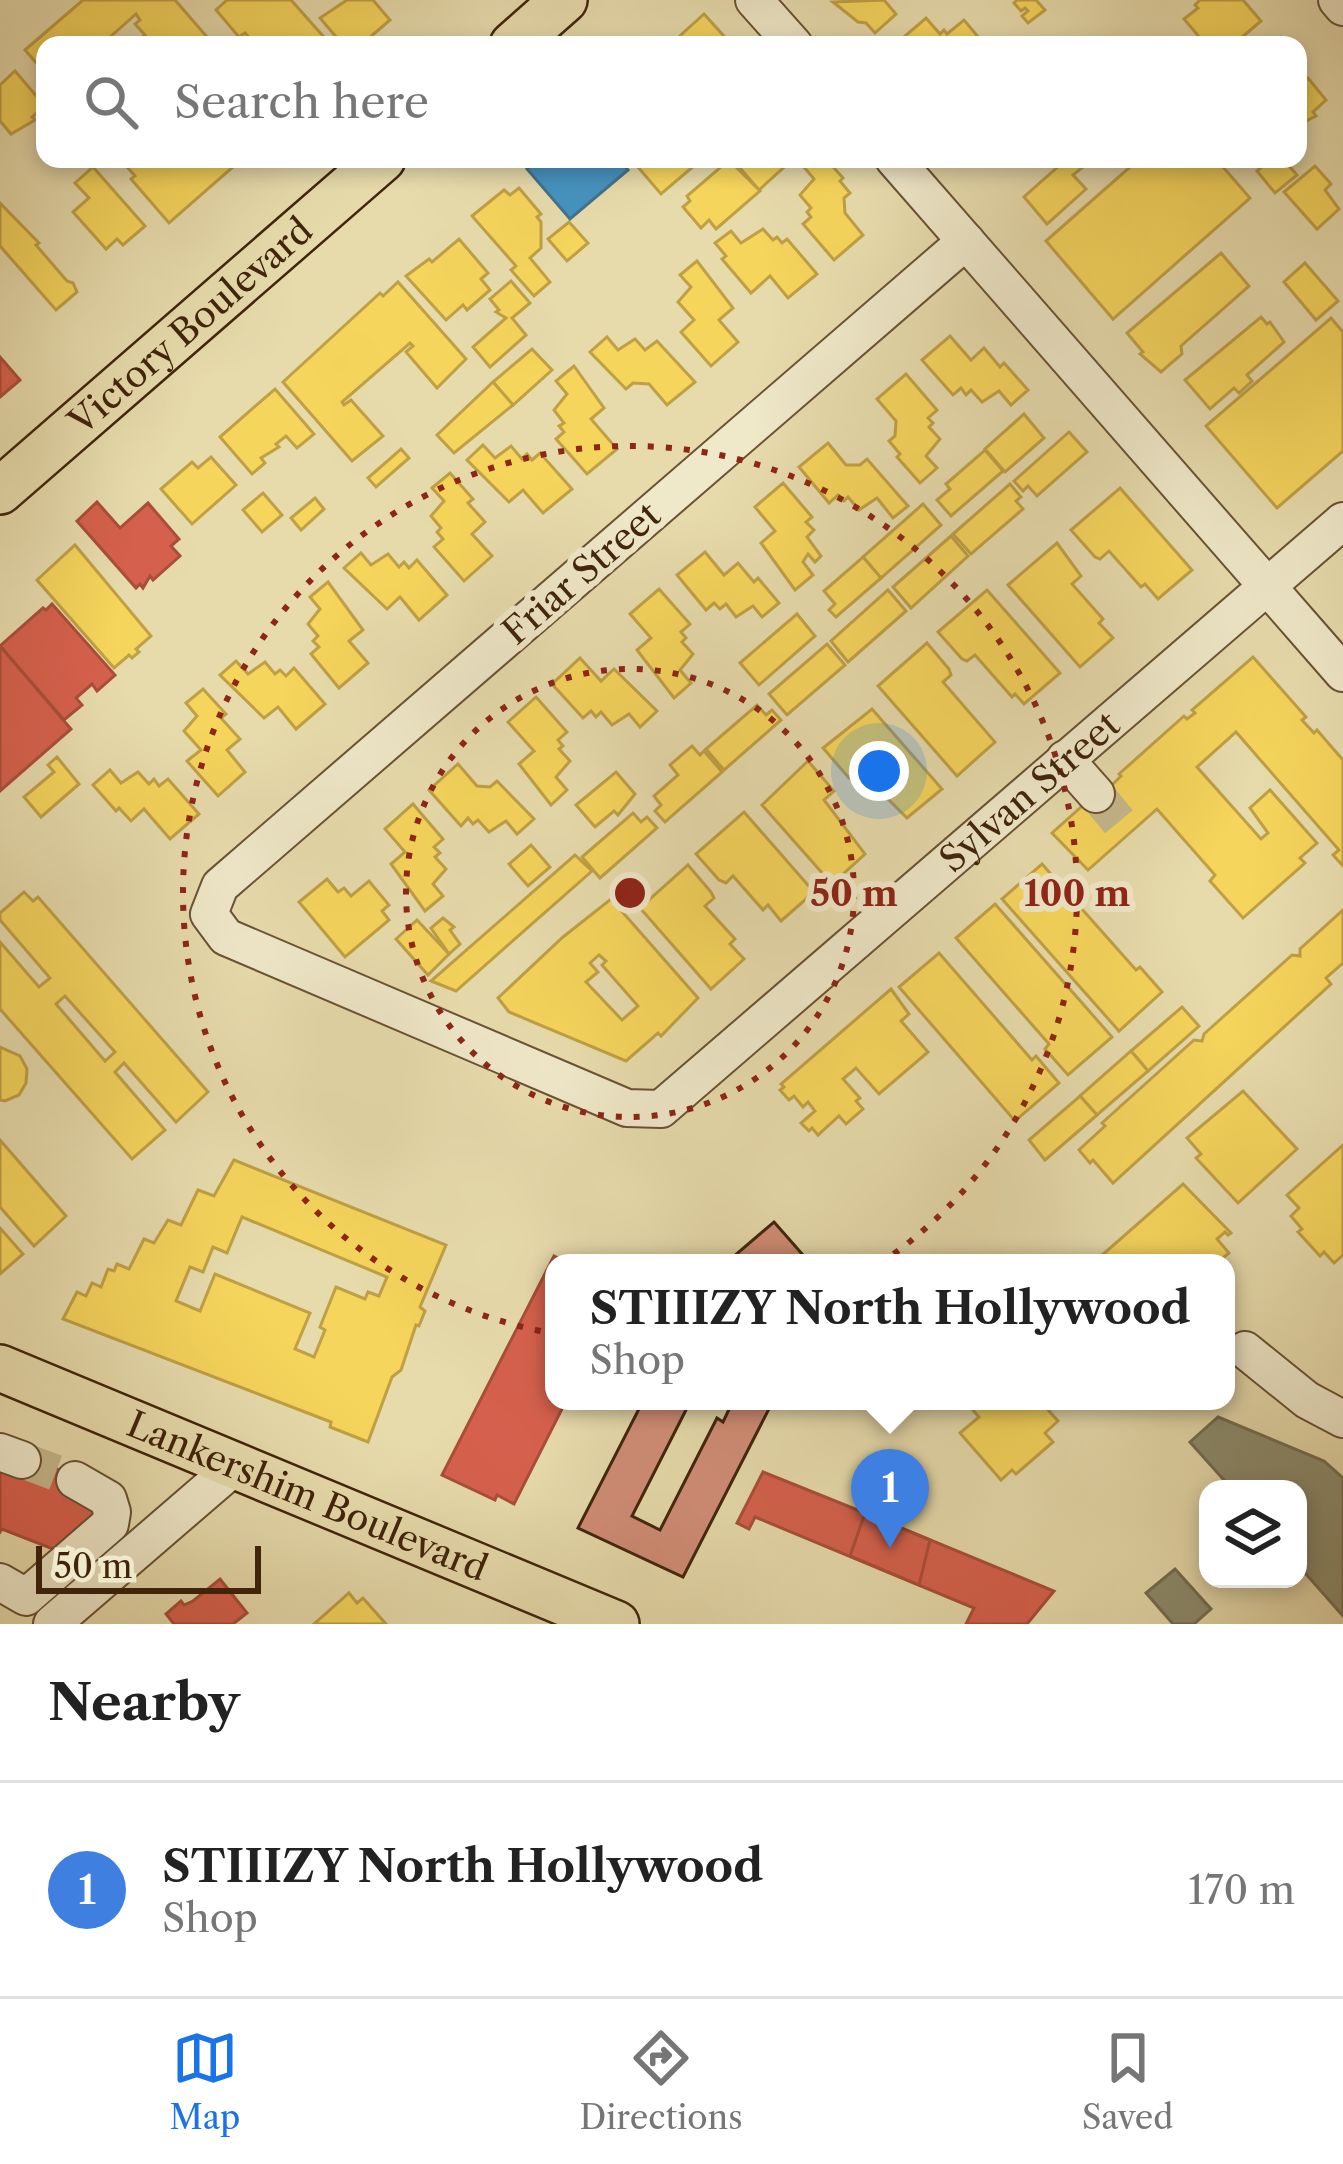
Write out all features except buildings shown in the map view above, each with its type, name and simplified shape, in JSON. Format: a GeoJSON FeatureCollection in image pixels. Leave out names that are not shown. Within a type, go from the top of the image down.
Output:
{"type":"FeatureCollection","features":[{"type":"Feature","properties":{"kind":"main road"},"geometry":{"type":"LineString","coordinates":[[523,36],[564,0]]}},
{"type":"Feature","properties":{"kind":"main road","name":"Victory Boulevard"},"geometry":{"type":"LineString","coordinates":[[0,491],[372,168]]}},
{"type":"Feature","properties":{"kind":"main road","name":"Lankershim Boulevard"},"geometry":{"type":"LineString","coordinates":[[0,1368],[614,1624]]}},
{"type":"Feature","properties":{"kind":"street"},"geometry":{"type":"LineString","coordinates":[[754,0],[786,36]]}},
{"type":"Feature","properties":{"kind":"street"},"geometry":{"type":"LineString","coordinates":[[902,168],[1343,673]]}},
{"type":"Feature","properties":{"kind":"street","name":"Friar Street"},"geometry":{"type":"LineString","coordinates":[[661,1109],[627,1108],[246,946],[226,937],[209,914],[220,886],[966,241]]}},
{"type":"Feature","properties":{"kind":"street","name":"Sylvan Street"},"geometry":{"type":"LineString","coordinates":[[661,1109],[1343,521]]}},
{"type":"Feature","properties":{"kind":"street"},"geometry":{"type":"LineString","coordinates":[[1065,759],[1096,794]]}},
{"type":"Feature","properties":{"kind":"street"},"geometry":{"type":"LineString","coordinates":[[1245,1350],[1307,1400],[1343,1419]]}},
{"type":"Feature","properties":{"kind":"street"},"geometry":{"type":"LineString","coordinates":[[52,1624],[234,1467]]}},
{"type":"Feature","properties":{"kind":"street"},"geometry":{"type":"LineString","coordinates":[[0,1582],[26,1598],[110,1524],[108,1499],[75,1480]]}},
{"type":"Feature","properties":{"kind":"tunnel"},"geometry":{"type":"LineString","coordinates":[[1096,794],[1129,834]]}},
{"type":"Feature","properties":{"kind":"tunnel"},"geometry":{"type":"LineString","coordinates":[[22,1460],[75,1480]]}},
{"type":"Feature","properties":{"kind":"place","name":"STIIIZY North Hollywood"},"geometry":{"type":"Point","coordinates":[890,1548]}}]}
